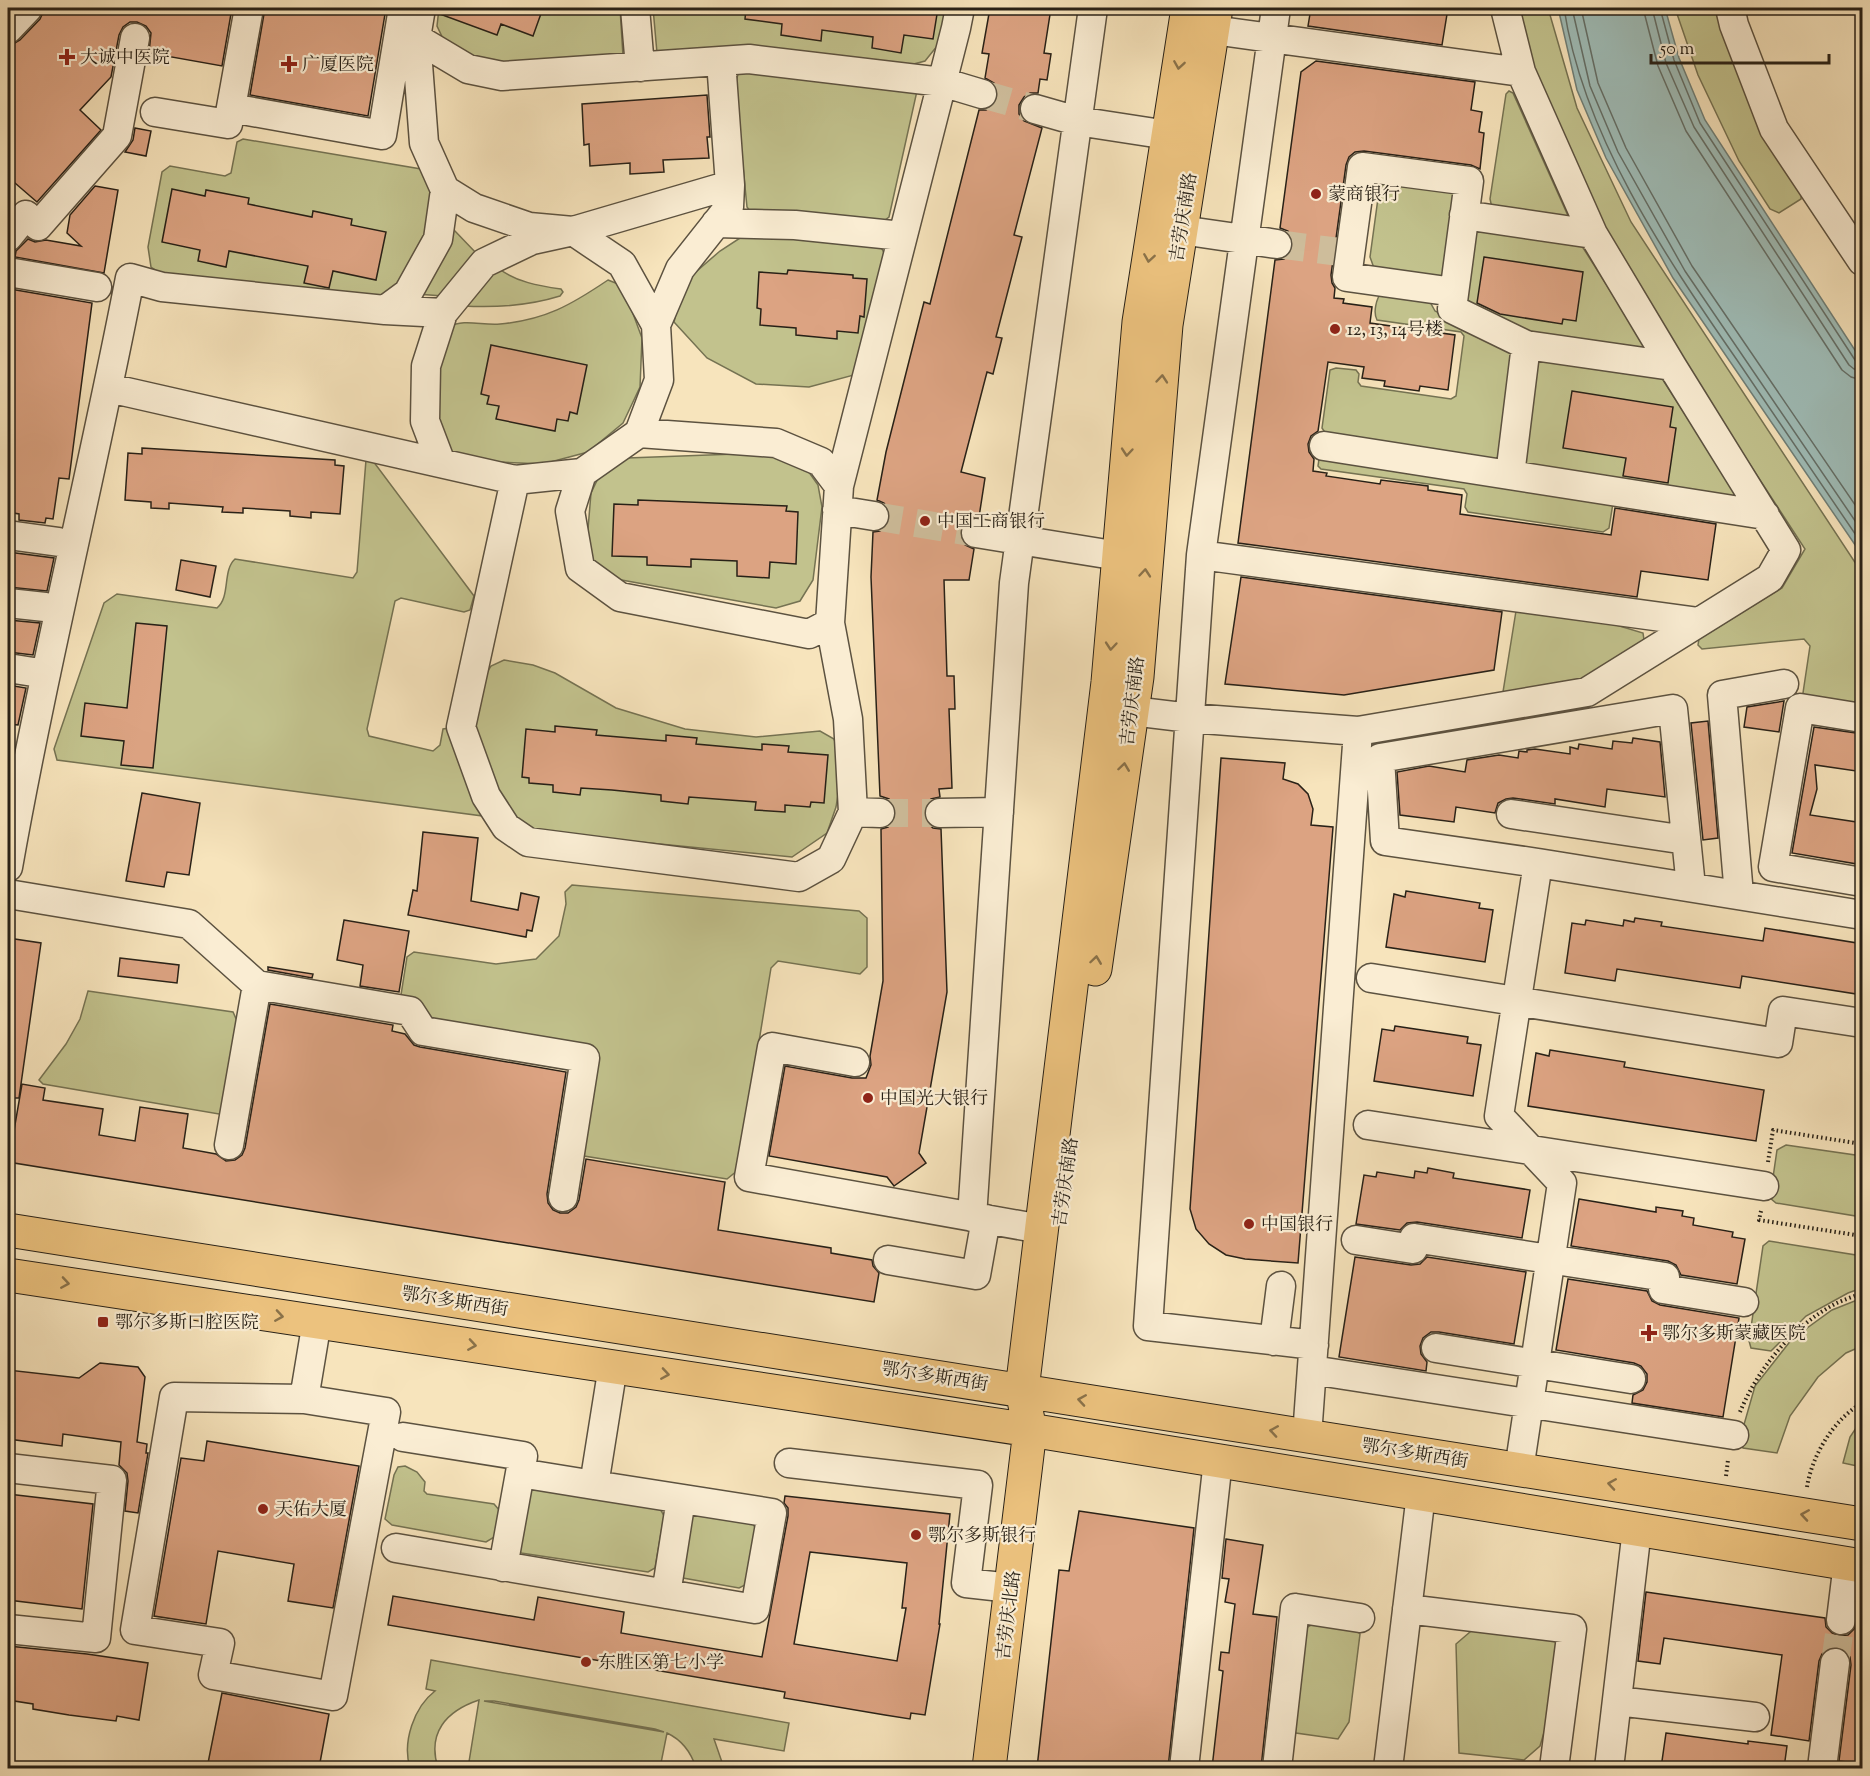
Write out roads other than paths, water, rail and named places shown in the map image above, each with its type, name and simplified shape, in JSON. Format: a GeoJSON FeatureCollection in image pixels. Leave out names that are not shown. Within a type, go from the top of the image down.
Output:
{"type":"FeatureCollection","features":[{"type":"Feature","properties":{"kind":"main road","name":"吉劳庆南路"},"geometry":{"type":"LineString","coordinates":[[1028,1391],[1041,1229],[1106,694],[1138,322],[1188,8]]}},
{"type":"Feature","properties":{"kind":"main road","name":"吉劳庆南路"},"geometry":{"type":"LineString","coordinates":[[1028,1391],[1137,677],[1166,325],[1214,19]]}},
{"type":"Feature","properties":{"kind":"main road","name":"鄂尔多斯西街"},"geometry":{"type":"LineString","coordinates":[[8,1230],[1863,1524]]}},
{"type":"Feature","properties":{"kind":"main road"},"geometry":{"type":"LineString","coordinates":[[8,1275],[1030,1430],[1855,1564]]}},
{"type":"Feature","properties":{"kind":"main road","name":"吉劳庆北路"},"geometry":{"type":"LineString","coordinates":[[989,1768],[1030,1430],[1028,1391]]}},
{"type":"Feature","properties":{"kind":"lane"},"geometry":{"type":"LineString","coordinates":[[8,29],[28,8]]}},
{"type":"Feature","properties":{"kind":"lane"},"geometry":{"type":"LineString","coordinates":[[155,112],[228,124],[249,8]]}},
{"type":"Feature","properties":{"kind":"lane"},"geometry":{"type":"LineString","coordinates":[[231,108],[382,135],[403,8]]}},
{"type":"Feature","properties":{"kind":"lane"},"geometry":{"type":"LineString","coordinates":[[385,310],[408,293],[438,239],[445,190],[424,143],[416,38],[421,8]]}},
{"type":"Feature","properties":{"kind":"lane"},"geometry":{"type":"LineString","coordinates":[[635,8],[640,67]]}},
{"type":"Feature","properties":{"kind":"lane"},"geometry":{"type":"LineString","coordinates":[[515,480],[460,727],[486,796],[506,827],[528,842],[799,877],[831,859],[867,813],[830,623],[838,498],[960,8]]}},
{"type":"Feature","properties":{"kind":"lane"},"geometry":{"type":"LineString","coordinates":[[888,1260],[976,1275],[999,812],[1014,583],[1093,8]]}},
{"type":"Feature","properties":{"kind":"lane"},"geometry":{"type":"LineString","coordinates":[[1276,8],[1201,555],[1148,1326],[1275,1341],[1313,1358],[1529,1404],[1734,1435]]}},
{"type":"Feature","properties":{"kind":"lane"},"geometry":{"type":"LineString","coordinates":[[1132,711],[1190,718],[1358,731],[1587,692],[1770,578],[1786,550],[1593,234],[1521,72],[1505,8]]}},
{"type":"Feature","properties":{"kind":"lane"},"geometry":{"type":"LineString","coordinates":[[1730,8],[1734,25],[1774,129],[1863,261]]}},
{"type":"Feature","properties":{"kind":"lane"},"geometry":{"type":"LineString","coordinates":[[1214,19],[1272,38],[1521,72]]}},
{"type":"Feature","properties":{"kind":"lane"},"geometry":{"type":"LineString","coordinates":[[8,237],[26,215],[38,226],[117,136],[135,38]]}},
{"type":"Feature","properties":{"kind":"lane"},"geometry":{"type":"LineString","coordinates":[[416,38],[468,69],[502,76],[749,59],[942,82],[982,94]]}},
{"type":"Feature","properties":{"kind":"lane"},"geometry":{"type":"LineString","coordinates":[[656,325],[680,269],[729,207],[730,185],[722,61]]}},
{"type":"Feature","properties":{"kind":"lane"},"geometry":{"type":"LineString","coordinates":[[1035,109],[1077,121],[1168,135]]}},
{"type":"Feature","properties":{"kind":"lane"},"geometry":{"type":"LineString","coordinates":[[1454,292],[1347,277],[1345,253],[1362,166],[1469,181],[1452,309],[1526,345],[1672,366]]}},
{"type":"Feature","properties":{"kind":"lane"},"geometry":{"type":"LineString","coordinates":[[441,464],[425,421],[426,366],[443,313],[484,263],[532,240],[573,231],[730,185]]}},
{"type":"Feature","properties":{"kind":"lane"},"geometry":{"type":"LineString","coordinates":[[109,388],[515,480],[582,473],[639,433],[659,380],[656,325],[622,264],[573,231],[529,227],[474,208],[445,190]]}},
{"type":"Feature","properties":{"kind":"lane"},"geometry":{"type":"LineString","coordinates":[[1464,215],[1593,234]]}},
{"type":"Feature","properties":{"kind":"lane"},"geometry":{"type":"LineString","coordinates":[[716,223],[795,225],[902,236]]}},
{"type":"Feature","properties":{"kind":"lane"},"geometry":{"type":"LineString","coordinates":[[1181,230],[1278,244]]}},
{"type":"Feature","properties":{"kind":"lane"},"geometry":{"type":"LineString","coordinates":[[8,272],[98,287]]}},
{"type":"Feature","properties":{"kind":"lane"},"geometry":{"type":"LineString","coordinates":[[8,867],[18,751],[46,674],[109,388],[130,278],[162,287],[385,310],[443,313]]}},
{"type":"Feature","properties":{"kind":"lane"},"geometry":{"type":"LineString","coordinates":[[1510,475],[1526,345]]}},
{"type":"Feature","properties":{"kind":"lane"},"geometry":{"type":"LineString","coordinates":[[639,433],[776,443],[821,462],[838,498],[874,516]]}},
{"type":"Feature","properties":{"kind":"lane"},"geometry":{"type":"LineString","coordinates":[[1324,446],[1765,515]]}},
{"type":"Feature","properties":{"kind":"lane"},"geometry":{"type":"LineString","coordinates":[[582,473],[570,511],[580,568],[620,597],[809,634],[830,623]]}},
{"type":"Feature","properties":{"kind":"lane"},"geometry":{"type":"LineString","coordinates":[[976,533],[1119,556]]}},
{"type":"Feature","properties":{"kind":"lane"},"geometry":{"type":"LineString","coordinates":[[8,535],[59,542]]}},
{"type":"Feature","properties":{"kind":"lane"},"geometry":{"type":"LineString","coordinates":[[1201,555],[1699,622]]}},
{"type":"Feature","properties":{"kind":"lane"},"geometry":{"type":"LineString","coordinates":[[8,603],[45,607]]}},
{"type":"Feature","properties":{"kind":"lane"},"geometry":{"type":"LineString","coordinates":[[8,668],[46,674]]}},
{"type":"Feature","properties":{"kind":"lane"},"geometry":{"type":"LineString","coordinates":[[1739,895],[1722,695],[1784,684]]}},
{"type":"Feature","properties":{"kind":"lane"},"geometry":{"type":"LineString","coordinates":[[1863,718],[1800,708],[1773,867],[1863,882]]}},
{"type":"Feature","properties":{"kind":"lane"},"geometry":{"type":"LineString","coordinates":[[1691,887],[1673,709],[1380,758],[1385,841],[1863,915]]}},
{"type":"Feature","properties":{"kind":"lane"},"geometry":{"type":"LineString","coordinates":[[1307,1436],[1358,731]]}},
{"type":"Feature","properties":{"kind":"lane"},"geometry":{"type":"LineString","coordinates":[[940,813],[999,812]]}},
{"type":"Feature","properties":{"kind":"lane"},"geometry":{"type":"LineString","coordinates":[[1511,814],[1686,840]]}},
{"type":"Feature","properties":{"kind":"lane"},"geometry":{"type":"LineString","coordinates":[[1519,1470],[1562,1183],[1499,1116],[1538,863]]}},
{"type":"Feature","properties":{"kind":"lane"},"geometry":{"type":"LineString","coordinates":[[8,894],[189,924],[256,985],[410,1011],[423,1031],[585,1058],[562,1197]]}},
{"type":"Feature","properties":{"kind":"lane"},"geometry":{"type":"LineString","coordinates":[[1371,978],[1778,1043],[1783,1011],[1863,1023]]}},
{"type":"Feature","properties":{"kind":"lane"},"geometry":{"type":"LineString","coordinates":[[229,1145],[256,985]]}},
{"type":"Feature","properties":{"kind":"lane"},"geometry":{"type":"LineString","coordinates":[[855,1062],[772,1047],[749,1177],[1041,1229]]}},
{"type":"Feature","properties":{"kind":"lane"},"geometry":{"type":"LineString","coordinates":[[1368,1125],[1764,1186]]}},
{"type":"Feature","properties":{"kind":"lane"},"geometry":{"type":"LineString","coordinates":[[1356,1240],[1413,1249],[1414,1238],[1665,1277],[1663,1289],[1744,1302]]}},
{"type":"Feature","properties":{"kind":"lane"},"geometry":{"type":"LineString","coordinates":[[1275,1341],[1281,1286]]}},
{"type":"Feature","properties":{"kind":"lane"},"geometry":{"type":"LineString","coordinates":[[304,1399],[317,1322]]}},
{"type":"Feature","properties":{"kind":"lane"},"geometry":{"type":"LineString","coordinates":[[1436,1348],[1631,1379]]}},
{"type":"Feature","properties":{"kind":"lane"},"geometry":{"type":"LineString","coordinates":[[594,1485],[613,1366]]}},
{"type":"Feature","properties":{"kind":"lane"},"geometry":{"type":"LineString","coordinates":[[174,1397],[304,1399],[386,1412],[333,1696],[213,1675],[220,1643],[135,1630],[174,1397]]}},
{"type":"Feature","properties":{"kind":"lane"},"geometry":{"type":"LineString","coordinates":[[403,1437],[523,1456],[504,1567]]}},
{"type":"Feature","properties":{"kind":"lane"},"geometry":{"type":"LineString","coordinates":[[1184,1768],[1218,1460]]}},
{"type":"Feature","properties":{"kind":"lane"},"geometry":{"type":"LineString","coordinates":[[789,1463],[978,1485],[966,1583],[1011,1588]]}},
{"type":"Feature","properties":{"kind":"lane"},"geometry":{"type":"LineString","coordinates":[[8,1468],[112,1480],[96,1638],[8,1629]]}},
{"type":"Feature","properties":{"kind":"lane"},"geometry":{"type":"LineString","coordinates":[[396,1548],[755,1609],[772,1513],[520,1473]]}},
{"type":"Feature","properties":{"kind":"lane"},"geometry":{"type":"LineString","coordinates":[[1388,1768],[1421,1494]]}},
{"type":"Feature","properties":{"kind":"lane"},"geometry":{"type":"LineString","coordinates":[[666,1594],[681,1499]]}},
{"type":"Feature","properties":{"kind":"lane"},"geometry":{"type":"LineString","coordinates":[[1609,1768],[1637,1529]]}},
{"type":"Feature","properties":{"kind":"lane"},"geometry":{"type":"LineString","coordinates":[[1841,1620],[1855,1564]]}},
{"type":"Feature","properties":{"kind":"lane"},"geometry":{"type":"LineString","coordinates":[[1277,1768],[1294,1608],[1360,1618]]}},
{"type":"Feature","properties":{"kind":"lane"},"geometry":{"type":"LineString","coordinates":[[1407,1609],[1572,1629],[1554,1768]]}},
{"type":"Feature","properties":{"kind":"lane"},"geometry":{"type":"LineString","coordinates":[[1822,1768],[1835,1663]]}},
{"type":"Feature","properties":{"kind":"lane"},"geometry":{"type":"LineString","coordinates":[[1617,1701],[1755,1717]]}},
{"type":"Feature","properties":{"kind":"water"},"geometry":{"type":"Polygon","coordinates":[[[1558,8],[1665,8],[1679,58],[1705,120],[1862,361],[1862,555],[1673,278],[1606,158],[1577,90],[1558,8]]]}},
{"type":"Feature","properties":{"kind":"tunnel"},"geometry":{"type":"LineString","coordinates":[[982,94],[1035,109]]}},
{"type":"Feature","properties":{"kind":"tunnel"},"geometry":{"type":"LineString","coordinates":[[1277,244],[1340,252]]}},
{"type":"Feature","properties":{"kind":"tunnel"},"geometry":{"type":"LineString","coordinates":[[874,516],[976,533]]}},
{"type":"Feature","properties":{"kind":"tunnel"},"geometry":{"type":"LineString","coordinates":[[880,813],[940,813]]}},
{"type":"Feature","properties":{"kind":"tunnel"},"geometry":{"type":"LineString","coordinates":[[1835,1663],[1841,1620]]}},
{"type":"Feature","properties":{"kind":"place","name":"大诚中医院"},"geometry":{"type":"Point","coordinates":[67,57]}},
{"type":"Feature","properties":{"kind":"place","name":"广厦医院"},"geometry":{"type":"Point","coordinates":[289,64]}},
{"type":"Feature","properties":{"kind":"place","name":"蒙商银行"},"geometry":{"type":"Point","coordinates":[1316,194]}},
{"type":"Feature","properties":{"kind":"place","name":"12, 13, 14号楼"},"geometry":{"type":"Point","coordinates":[1335,329]}},
{"type":"Feature","properties":{"kind":"place","name":"中国工商银行"},"geometry":{"type":"Point","coordinates":[925,521]}},
{"type":"Feature","properties":{"kind":"place","name":"中国光大银行"},"geometry":{"type":"Point","coordinates":[868,1098]}},
{"type":"Feature","properties":{"kind":"place","name":"中国银行"},"geometry":{"type":"Point","coordinates":[1249,1224]}},
{"type":"Feature","properties":{"kind":"place","name":"鄂尔多斯口腔医院"},"geometry":{"type":"Point","coordinates":[103,1322]}},
{"type":"Feature","properties":{"kind":"place","name":"鄂尔多斯蒙藏医院"},"geometry":{"type":"Point","coordinates":[1649,1333]}},
{"type":"Feature","properties":{"kind":"place","name":"天佑大厦"},"geometry":{"type":"Point","coordinates":[263,1509]}},
{"type":"Feature","properties":{"kind":"place","name":"鄂尔多斯银行"},"geometry":{"type":"Point","coordinates":[916,1535]}},
{"type":"Feature","properties":{"kind":"place","name":"东胜区第七小学"},"geometry":{"type":"Point","coordinates":[586,1662]}}]}
